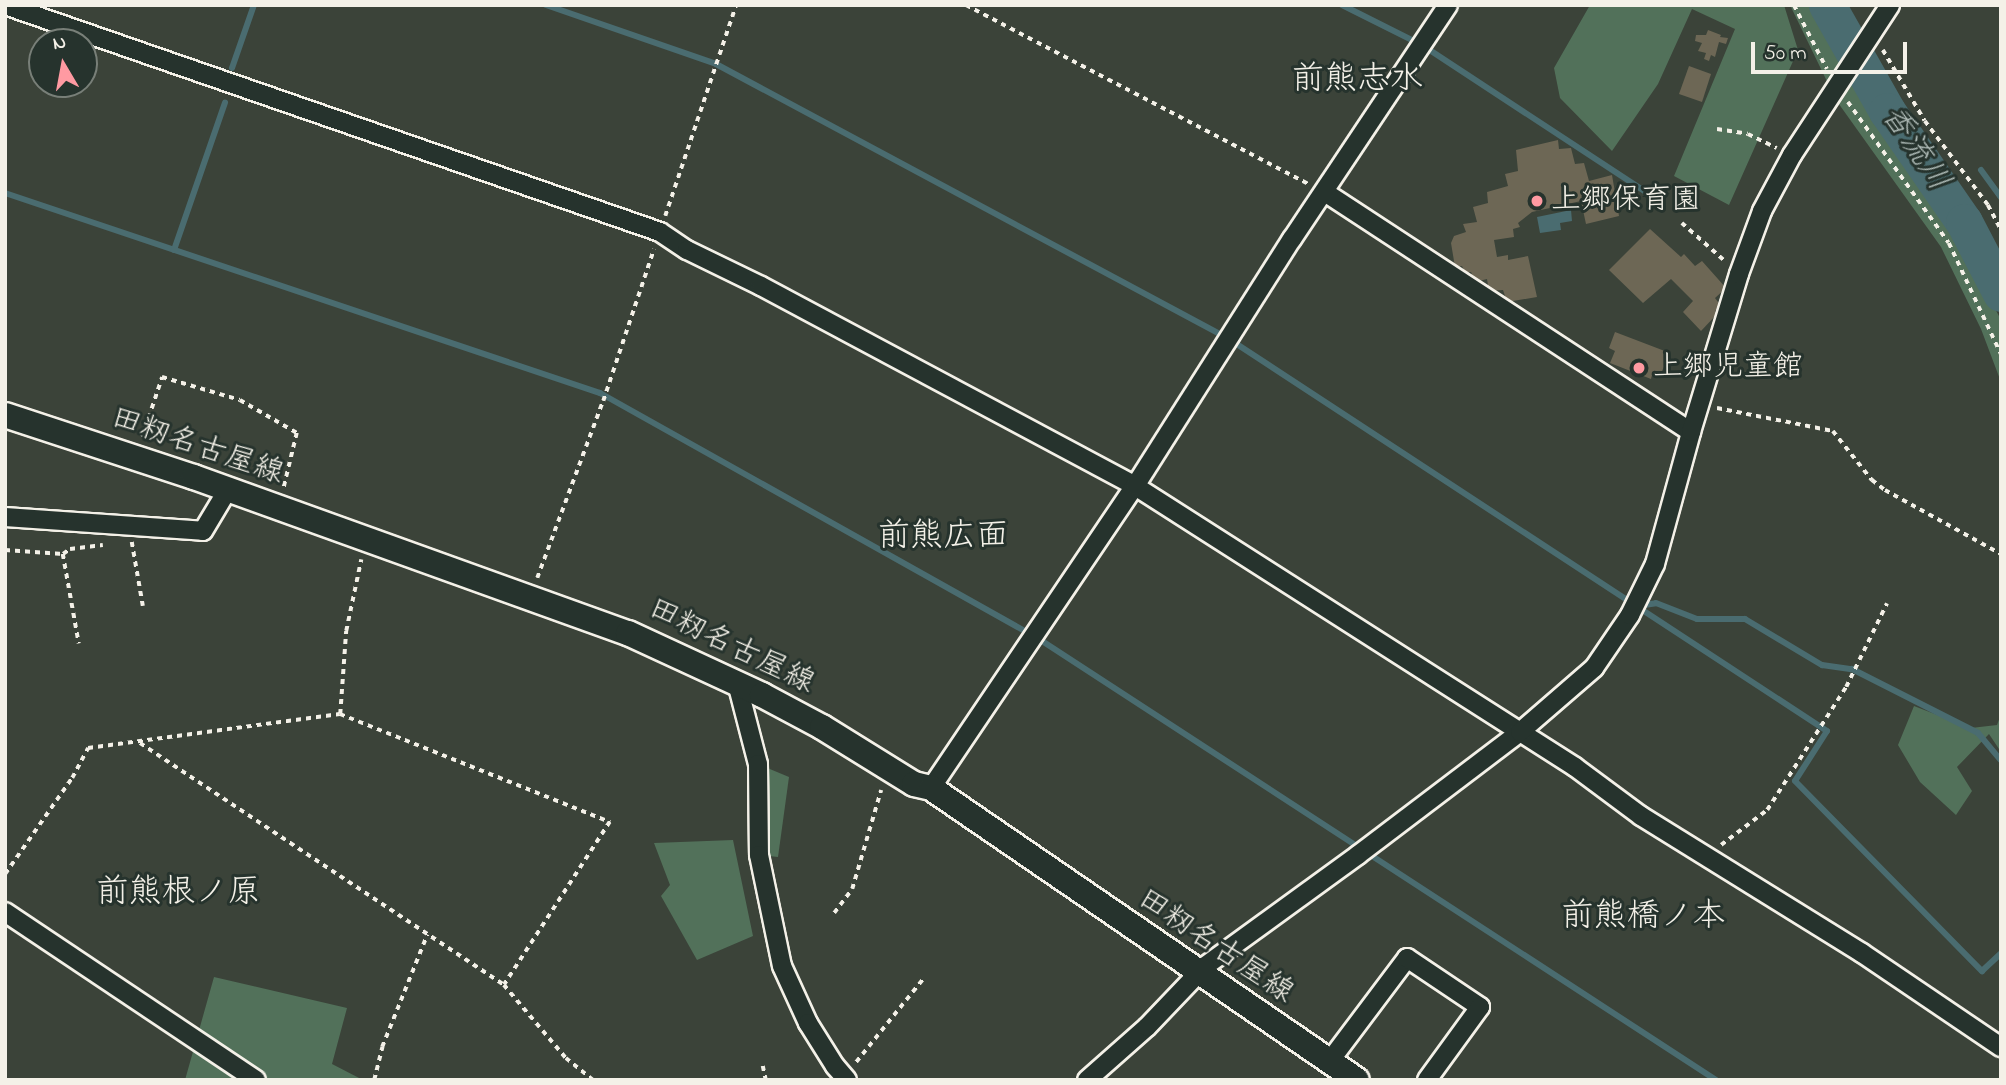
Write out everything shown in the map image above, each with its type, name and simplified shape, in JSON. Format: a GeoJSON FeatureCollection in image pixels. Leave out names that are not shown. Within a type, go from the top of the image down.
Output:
{"type":"FeatureCollection","features":[{"type":"Feature","properties":{"kind":"main road","name":"田籾名古屋線"},"geometry":{"type":"LineString","coordinates":[[5,415],[366,537],[628,632],[737,683],[885,764],[914,784],[931,788],[1357,1080]]}},
{"type":"Feature","properties":{"kind":"street"},"geometry":{"type":"LineString","coordinates":[[5,5],[660,232],[687,250],[761,286],[1135,486],[1575,766],[1641,816],[1708,855],[2001,1047]]}},
{"type":"Feature","properties":{"kind":"street"},"geometry":{"type":"LineString","coordinates":[[931,788],[1135,486],[1280,258],[1326,193],[1448,5]]}},
{"type":"Feature","properties":{"kind":"street"},"geometry":{"type":"LineString","coordinates":[[1087,1080],[1147,1027],[1197,972],[1358,855],[1520,732],[1594,668],[1630,615],[1655,564],[1691,432],[1739,274],[1762,211],[1792,155],[1890,5]]}},
{"type":"Feature","properties":{"kind":"street"},"geometry":{"type":"LineString","coordinates":[[1326,193],[1691,432]]}},
{"type":"Feature","properties":{"kind":"street"},"geometry":{"type":"LineString","coordinates":[[5,516],[131,533],[203,531],[227,491]]}},
{"type":"Feature","properties":{"kind":"street"},"geometry":{"type":"LineString","coordinates":[[737,683],[758,764],[759,855],[782,966],[808,1023],[846,1078]]}},
{"type":"Feature","properties":{"kind":"street"},"geometry":{"type":"LineString","coordinates":[[5,912],[256,1080]]}},
{"type":"Feature","properties":{"kind":"street"},"geometry":{"type":"LineString","coordinates":[[1329,1062],[1407,958],[1480,1007],[1427,1080]]}},
{"type":"Feature","properties":{"kind":"path"},"geometry":{"type":"LineString","coordinates":[[529,598],[604,401],[736,5]]}},
{"type":"Feature","properties":{"kind":"path"},"geometry":{"type":"LineString","coordinates":[[965,5],[1326,193]]}},
{"type":"Feature","properties":{"kind":"path"},"geometry":{"type":"LineString","coordinates":[[1794,5],[1836,86],[1948,243],[2001,354]]}},
{"type":"Feature","properties":{"kind":"path"},"geometry":{"type":"LineString","coordinates":[[1868,37],[1925,121],[1988,205],[2001,229]]}},
{"type":"Feature","properties":{"kind":"path"},"geometry":{"type":"LineString","coordinates":[[1717,129],[1748,134],[1792,155]]}},
{"type":"Feature","properties":{"kind":"path"},"geometry":{"type":"LineString","coordinates":[[1682,223],[1739,274]]}},
{"type":"Feature","properties":{"kind":"path"},"geometry":{"type":"LineString","coordinates":[[135,458],[162,377],[240,400],[297,433],[279,508]]}},
{"type":"Feature","properties":{"kind":"path"},"geometry":{"type":"LineString","coordinates":[[1701,405],[1833,431],[1872,480],[1885,490],[2001,554]]}},
{"type":"Feature","properties":{"kind":"path"},"geometry":{"type":"LineString","coordinates":[[119,542],[131,533],[143,606]]}},
{"type":"Feature","properties":{"kind":"path"},"geometry":{"type":"LineString","coordinates":[[340,714],[346,631],[366,537]]}},
{"type":"Feature","properties":{"kind":"path"},"geometry":{"type":"LineString","coordinates":[[5,550],[63,554],[70,550],[107,544]]}},
{"type":"Feature","properties":{"kind":"path"},"geometry":{"type":"LineString","coordinates":[[63,554],[79,644]]}},
{"type":"Feature","properties":{"kind":"path"},"geometry":{"type":"LineString","coordinates":[[1708,855],[1767,810],[1846,687],[1887,603]]}},
{"type":"Feature","properties":{"kind":"path"},"geometry":{"type":"LineString","coordinates":[[5,874],[72,778],[88,748],[340,714],[610,822],[504,985]]}},
{"type":"Feature","properties":{"kind":"path"},"geometry":{"type":"LineString","coordinates":[[138,741],[504,985],[566,1058],[593,1080]]}},
{"type":"Feature","properties":{"kind":"path"},"geometry":{"type":"LineString","coordinates":[[834,913],[852,889],[879,806],[885,764]]}},
{"type":"Feature","properties":{"kind":"path"},"geometry":{"type":"LineString","coordinates":[[374,1080],[382,1047],[427,935]]}},
{"type":"Feature","properties":{"kind":"path"},"geometry":{"type":"LineString","coordinates":[[846,1078],[923,979]]}},
{"type":"Feature","properties":{"kind":"path"},"geometry":{"type":"LineString","coordinates":[[763,1066],[766,1080]]}},
{"type":"Feature","properties":{"kind":"green space"},"geometry":{"type":"Polygon","coordinates":[[[1590,5],[1784,5],[1798,50],[1729,205],[1674,176],[1735,29],[1692,9],[1658,84],[1612,151],[1560,98],[1554,68],[1590,5]]]}},
{"type":"Feature","properties":{"kind":"green space"},"geometry":{"type":"Polygon","coordinates":[[[1790,5],[1811,5],[1854,82],[1958,237],[2001,320],[2001,382],[1981,329],[1941,247],[1836,100],[1790,5]]]}},
{"type":"Feature","properties":{"kind":"green space"},"geometry":{"type":"Polygon","coordinates":[[[1914,706],[1971,728],[1997,725],[2001,714],[2001,752],[1989,734],[1957,767],[1972,791],[1956,815],[1920,782],[1898,745],[1914,706]]]}},
{"type":"Feature","properties":{"kind":"green space"},"geometry":{"type":"Polygon","coordinates":[[[758,764],[789,777],[778,857],[759,855],[758,764]]]}},
{"type":"Feature","properties":{"kind":"green space"},"geometry":{"type":"Polygon","coordinates":[[[733,840],[753,936],[697,960],[661,896],[670,885],[654,843],[733,840]]]}},
{"type":"Feature","properties":{"kind":"green space"},"geometry":{"type":"Polygon","coordinates":[[[214,977],[347,1008],[332,1064],[363,1080],[185,1080],[214,977]]]}},
{"type":"Feature","properties":{"kind":"water"},"geometry":{"type":"Polygon","coordinates":[[[1571,210],[1572,221],[1560,223],[1561,230],[1540,233],[1537,217],[1571,210]]]}},
{"type":"Feature","properties":{"kind":"building"},"geometry":{"type":"Polygon","coordinates":[[[1708,30],[1728,38],[1726,44],[1719,42],[1715,57],[1711,55],[1709,61],[1704,59],[1706,53],[1698,51],[1702,43],[1695,41],[1696,35],[1706,35],[1708,30]]]}},
{"type":"Feature","properties":{"kind":"building"},"geometry":{"type":"Polygon","coordinates":[[[1689,66],[1711,74],[1702,102],[1679,94],[1689,66]]]}},
{"type":"Feature","properties":{"kind":"building"},"geometry":{"type":"Polygon","coordinates":[[[1558,140],[1559,149],[1571,148],[1575,164],[1584,163],[1589,181],[1612,175],[1619,216],[1586,224],[1581,201],[1532,212],[1518,223],[1520,227],[1513,229],[1514,237],[1494,240],[1497,257],[1508,255],[1508,260],[1528,256],[1537,297],[1507,302],[1503,290],[1489,291],[1487,279],[1475,282],[1471,272],[1465,273],[1462,266],[1455,267],[1451,243],[1454,236],[1466,232],[1463,224],[1477,222],[1473,207],[1488,203],[1487,192],[1508,186],[1505,174],[1518,171],[1516,150],[1558,140]]]}},
{"type":"Feature","properties":{"kind":"building"},"geometry":{"type":"Polygon","coordinates":[[[1650,229],[1681,257],[1684,254],[1695,266],[1702,261],[1726,288],[1715,298],[1721,306],[1715,311],[1717,314],[1701,331],[1683,312],[1693,301],[1671,279],[1643,303],[1609,270],[1650,229]]]}},
{"type":"Feature","properties":{"kind":"building"},"geometry":{"type":"Polygon","coordinates":[[[1615,332],[1670,353],[1659,378],[1652,375],[1651,379],[1610,363],[1615,351],[1609,348],[1615,332]]]}},
{"type":"Feature","properties":{"kind":"waterway"},"geometry":{"type":"LineString","coordinates":[[232,68],[254,5]]}},
{"type":"Feature","properties":{"kind":"waterway"},"geometry":{"type":"LineString","coordinates":[[546,5],[716,64],[1229,339],[1827,731],[1795,781],[1982,971],[2001,953]]}},
{"type":"Feature","properties":{"kind":"waterway"},"geometry":{"type":"LineString","coordinates":[[1342,5],[1422,45],[1644,191]]}},
{"type":"Feature","properties":{"kind":"waterway","name":"香流川"},"geometry":{"type":"LineString","coordinates":[[1827,5],[1887,111],[1964,222],[2001,293]]}},
{"type":"Feature","properties":{"kind":"waterway"},"geometry":{"type":"LineString","coordinates":[[174,250],[225,103]]}},
{"type":"Feature","properties":{"kind":"waterway"},"geometry":{"type":"LineString","coordinates":[[1981,170],[2001,198]]}},
{"type":"Feature","properties":{"kind":"waterway"},"geometry":{"type":"LineString","coordinates":[[5,193],[600,393],[1039,639],[1716,1080]]}},
{"type":"Feature","properties":{"kind":"waterway"},"geometry":{"type":"LineString","coordinates":[[1638,606],[1656,603],[1697,619],[1745,619],[1822,665],[1852,669],[1978,733],[2001,760]]}},
{"type":"Feature","properties":{"kind":"place","name":"上郷保育園"},"geometry":{"type":"Point","coordinates":[1537,201]}},
{"type":"Feature","properties":{"kind":"place","name":"上郷児童館"},"geometry":{"type":"Point","coordinates":[1639,368]}},
{"type":"Feature","properties":{"kind":"district","name":"前熊志水"},"geometry":{"type":"Point","coordinates":[1357,81]}},
{"type":"Feature","properties":{"kind":"district","name":"前熊広面"},"geometry":{"type":"Point","coordinates":[943,538]}},
{"type":"Feature","properties":{"kind":"district","name":"前熊根ノ原"},"geometry":{"type":"Point","coordinates":[178,894]}},
{"type":"Feature","properties":{"kind":"district","name":"前熊橋ノ本"},"geometry":{"type":"Point","coordinates":[1643,918]}}]}
